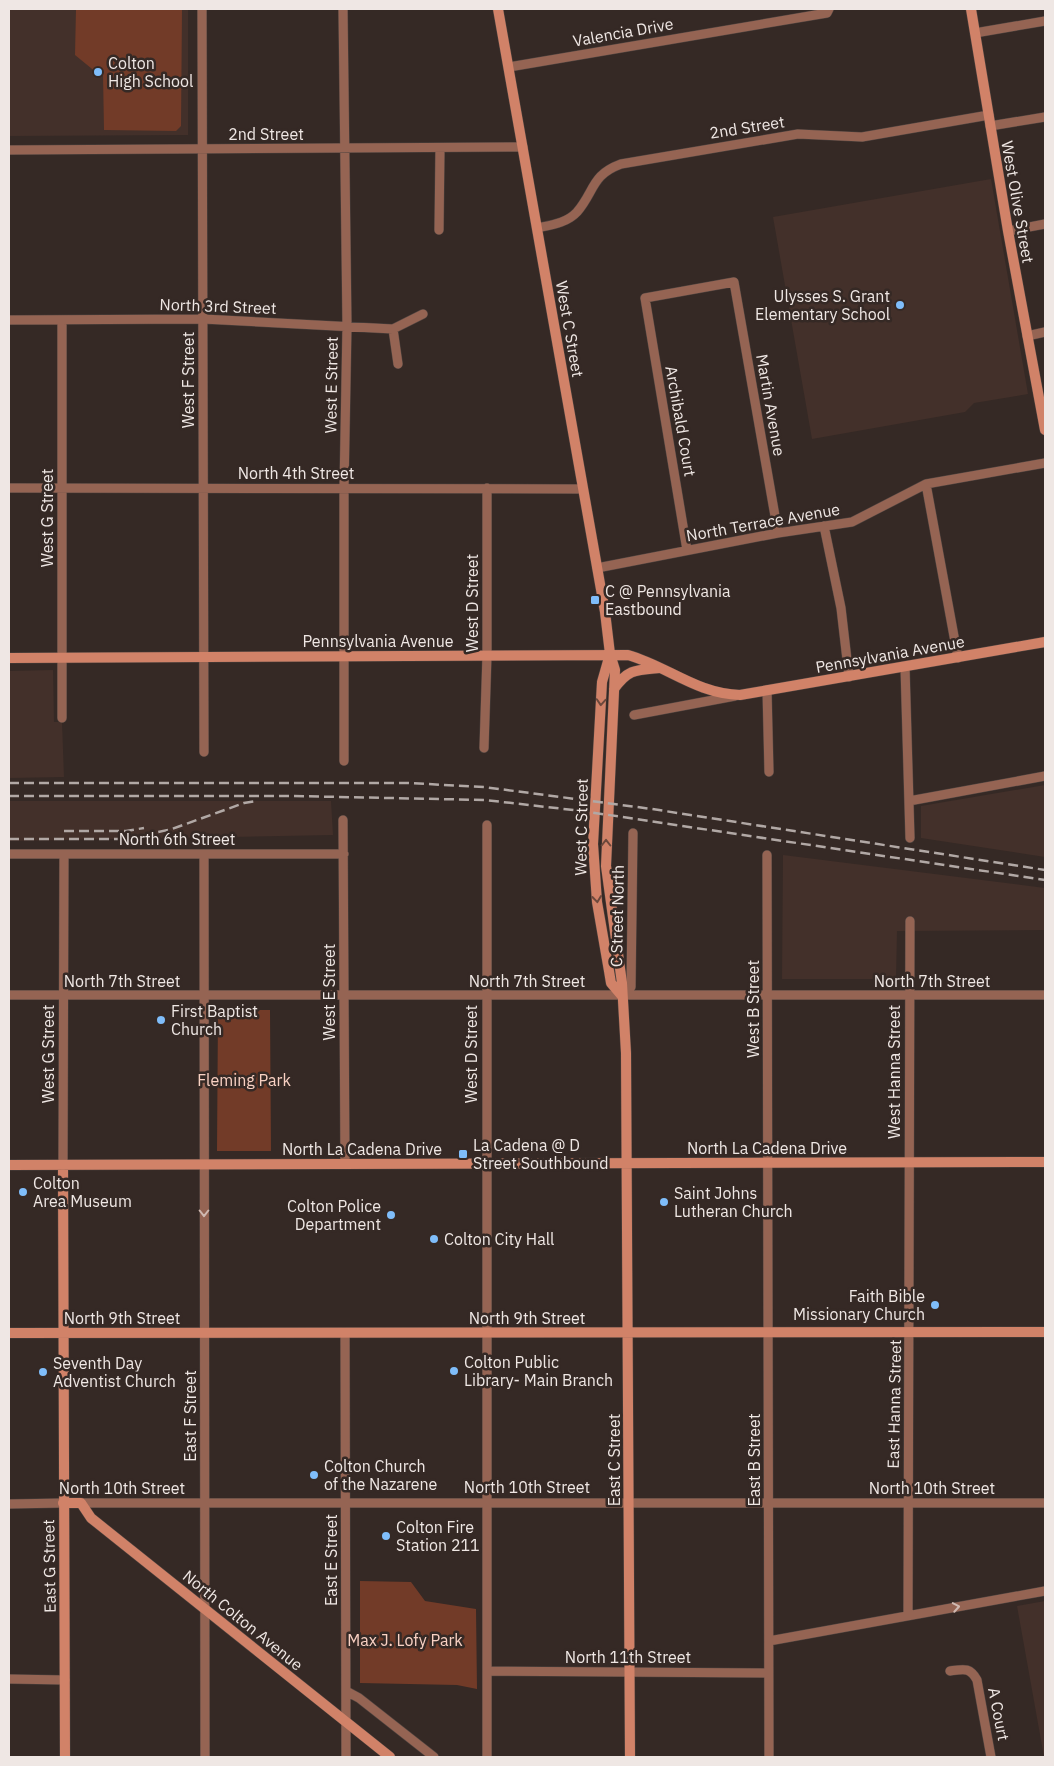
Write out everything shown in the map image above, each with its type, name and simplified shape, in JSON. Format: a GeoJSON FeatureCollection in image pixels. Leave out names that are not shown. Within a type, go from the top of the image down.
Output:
{"type":"FeatureCollection","features":[{"type":"Feature","properties":{"kind":"street","name":"West F Street"},"geometry":{"type":"LineString","coordinates":[[202,9],[204,752]]}},
{"type":"Feature","properties":{"kind":"street","name":"West E Street"},"geometry":{"type":"LineString","coordinates":[[343,9],[347,326],[344,488],[344,761]]}},
{"type":"Feature","properties":{"kind":"street","name":"West C Street"},"geometry":{"type":"LineString","coordinates":[[498,9],[524,147],[597,568],[610,654],[616,670],[606,866],[622,983],[626,1053],[627,1164]]}},
{"type":"Feature","properties":{"kind":"street","name":"Valencia Drive"},"geometry":{"type":"LineString","coordinates":[[509,67],[827,13],[829,9]]}},
{"type":"Feature","properties":{"kind":"street","name":"West Olive Street"},"geometry":{"type":"LineString","coordinates":[[971,9],[1008,230],[1045,430]]}},
{"type":"Feature","properties":{"kind":"street"},"geometry":{"type":"LineString","coordinates":[[975,33],[1045,21]]}},
{"type":"Feature","properties":{"kind":"street","name":"2nd Street"},"geometry":{"type":"LineString","coordinates":[[537,228],[556,224],[576,213],[606,169],[621,164],[798,134],[862,136],[989,115]]}},
{"type":"Feature","properties":{"kind":"street"},"geometry":{"type":"LineString","coordinates":[[990,126],[1045,117]]}},
{"type":"Feature","properties":{"kind":"street","name":"2nd Street"},"geometry":{"type":"LineString","coordinates":[[9,150],[524,147]]}},
{"type":"Feature","properties":{"kind":"street"},"geometry":{"type":"LineString","coordinates":[[439,230],[440,148]]}},
{"type":"Feature","properties":{"kind":"street"},"geometry":{"type":"LineString","coordinates":[[1008,230],[1045,224]]}},
{"type":"Feature","properties":{"kind":"street","name":"Archibald Court"},"geometry":{"type":"LineString","coordinates":[[687,550],[645,298],[734,282]]}},
{"type":"Feature","properties":{"kind":"street","name":"Martin Avenue"},"geometry":{"type":"LineString","coordinates":[[734,282],[778,534]]}},
{"type":"Feature","properties":{"kind":"street"},"geometry":{"type":"LineString","coordinates":[[398,364],[393,329],[423,314]]}},
{"type":"Feature","properties":{"kind":"street","name":"North 3rd Street"},"geometry":{"type":"LineString","coordinates":[[9,320],[203,319],[393,329]]}},
{"type":"Feature","properties":{"kind":"street","name":"West G Street"},"geometry":{"type":"LineString","coordinates":[[62,320],[62,718]]}},
{"type":"Feature","properties":{"kind":"street"},"geometry":{"type":"LineString","coordinates":[[1027,336],[1045,332]]}},
{"type":"Feature","properties":{"kind":"street","name":"North Terrace Avenue"},"geometry":{"type":"LineString","coordinates":[[597,568],[687,550],[852,522],[926,484],[1045,463]]}},
{"type":"Feature","properties":{"kind":"street"},"geometry":{"type":"LineString","coordinates":[[926,484],[958,658]]}},
{"type":"Feature","properties":{"kind":"street","name":"North 4th Street"},"geometry":{"type":"LineString","coordinates":[[9,488],[583,488]]}},
{"type":"Feature","properties":{"kind":"street","name":"West D Street"},"geometry":{"type":"LineString","coordinates":[[484,748],[487,655],[487,488]]}},
{"type":"Feature","properties":{"kind":"street"},"geometry":{"type":"LineString","coordinates":[[824,526],[841,608],[849,677]]}},
{"type":"Feature","properties":{"kind":"street","name":"Pennsylvania Avenue"},"geometry":{"type":"LineString","coordinates":[[634,715],[1045,642]]}},
{"type":"Feature","properties":{"kind":"street","name":"West C Street"},"geometry":{"type":"LineString","coordinates":[[610,654],[602,682],[593,844],[597,902],[611,983],[622,996]]}},
{"type":"Feature","properties":{"kind":"street","name":"Pennsylvania Avenue"},"geometry":{"type":"LineString","coordinates":[[9,658],[610,654],[640,658],[707,690],[740,695]]}},
{"type":"Feature","properties":{"kind":"street"},"geometry":{"type":"LineString","coordinates":[[905,667],[910,838]]}},
{"type":"Feature","properties":{"kind":"street"},"geometry":{"type":"LineString","coordinates":[[614,688],[623,676],[633,671],[660,668]]}},
{"type":"Feature","properties":{"kind":"street"},"geometry":{"type":"LineString","coordinates":[[767,690],[769,772]]}},
{"type":"Feature","properties":{"kind":"street"},"geometry":{"type":"LineString","coordinates":[[909,801],[1045,776]]}},
{"type":"Feature","properties":{"kind":"street","name":"West E Street"},"geometry":{"type":"LineString","coordinates":[[343,820],[345,1164]]}},
{"type":"Feature","properties":{"kind":"street","name":"West D Street"},"geometry":{"type":"LineString","coordinates":[[487,825],[487,1757]]}},
{"type":"Feature","properties":{"kind":"street","name":"C Street North"},"geometry":{"type":"LineString","coordinates":[[622,996],[631,987],[633,833]]}},
{"type":"Feature","properties":{"kind":"street","name":"North 6th Street"},"geometry":{"type":"LineString","coordinates":[[9,854],[344,854]]}},
{"type":"Feature","properties":{"kind":"street","name":"West G Street"},"geometry":{"type":"LineString","coordinates":[[63,1164],[64,854]]}},
{"type":"Feature","properties":{"kind":"street"},"geometry":{"type":"LineString","coordinates":[[204,854],[204,1164]]}},
{"type":"Feature","properties":{"kind":"street","name":"West B Street"},"geometry":{"type":"LineString","coordinates":[[767,855],[768,1164]]}},
{"type":"Feature","properties":{"kind":"street","name":"West Hanna Street"},"geometry":{"type":"LineString","coordinates":[[909,1163],[910,920]]}},
{"type":"Feature","properties":{"kind":"street","name":"North 7th Street"},"geometry":{"type":"LineString","coordinates":[[9,995],[1045,995]]}},
{"type":"Feature","properties":{"kind":"street","name":"North La Cadena Drive"},"geometry":{"type":"LineString","coordinates":[[9,1165],[1045,1162]]}},
{"type":"Feature","properties":{"kind":"street","name":"East Hanna Street"},"geometry":{"type":"LineString","coordinates":[[908,1615],[909,1163]]}},
{"type":"Feature","properties":{"kind":"street","name":"East G Street"},"geometry":{"type":"LineString","coordinates":[[63,1164],[65,1757]]}},
{"type":"Feature","properties":{"kind":"street","name":"East F Street"},"geometry":{"type":"LineString","coordinates":[[204,1164],[205,1757]]}},
{"type":"Feature","properties":{"kind":"street","name":"East C Street"},"geometry":{"type":"LineString","coordinates":[[627,1164],[630,1757]]}},
{"type":"Feature","properties":{"kind":"street","name":"East B Street"},"geometry":{"type":"LineString","coordinates":[[768,1164],[769,1757]]}},
{"type":"Feature","properties":{"kind":"street","name":"North 9th Street"},"geometry":{"type":"LineString","coordinates":[[9,1333],[1045,1332]]}},
{"type":"Feature","properties":{"kind":"street","name":"East E Street"},"geometry":{"type":"LineString","coordinates":[[345,1333],[346,1757]]}},
{"type":"Feature","properties":{"kind":"street","name":"North 10th Street"},"geometry":{"type":"LineString","coordinates":[[9,1504],[205,1502],[1045,1503]]}},
{"type":"Feature","properties":{"kind":"street","name":"North Colton Avenue"},"geometry":{"type":"LineString","coordinates":[[81,1503],[91,1518],[390,1757]]}},
{"type":"Feature","properties":{"kind":"street"},"geometry":{"type":"LineString","coordinates":[[768,1641],[1045,1591]]}},
{"type":"Feature","properties":{"kind":"street","name":"A Court"},"geometry":{"type":"LineString","coordinates":[[950,1671],[967,1668],[975,1676],[991,1757]]}},
{"type":"Feature","properties":{"kind":"street","name":"North 11th Street"},"geometry":{"type":"LineString","coordinates":[[488,1671],[768,1673]]}},
{"type":"Feature","properties":{"kind":"street"},"geometry":{"type":"LineString","coordinates":[[9,1679],[65,1680]]}},
{"type":"Feature","properties":{"kind":"street"},"geometry":{"type":"LineString","coordinates":[[346,1691],[359,1698],[434,1757]]}},
{"type":"Feature","properties":{"kind":"shaded area","name":"Colton High School"},"geometry":{"type":"Polygon","coordinates":[[[9,9],[188,9],[188,135],[9,136],[9,9]]]}},
{"type":"Feature","properties":{"kind":"shaded area","name":"Ulysses S. Grant Elementary School"},"geometry":{"type":"Polygon","coordinates":[[[991,179],[1028,394],[974,403],[965,412],[812,439],[773,217],[991,179]]]}},
{"type":"Feature","properties":{"kind":"shaded area"},"geometry":{"type":"Polygon","coordinates":[[[53,670],[54,722],[62,722],[64,777],[9,778],[9,671],[53,670]]]}},
{"type":"Feature","properties":{"kind":"shaded area"},"geometry":{"type":"Polygon","coordinates":[[[1045,785],[1045,857],[921,838],[921,806],[1045,785]]]}},
{"type":"Feature","properties":{"kind":"shaded area"},"geometry":{"type":"Polygon","coordinates":[[[9,801],[331,801],[333,835],[9,841],[9,801]]]}},
{"type":"Feature","properties":{"kind":"shaded area"},"geometry":{"type":"Polygon","coordinates":[[[783,855],[1045,888],[1045,930],[897,931],[896,979],[782,979],[783,855]]]}},
{"type":"Feature","properties":{"kind":"shaded area"},"geometry":{"type":"Polygon","coordinates":[[[1045,1601],[1045,1757],[1044,1757],[1017,1606],[1045,1601]]]}},
{"type":"Feature","properties":{"kind":"green space"},"geometry":{"type":"Polygon","coordinates":[[[76,9],[182,9],[181,126],[176,131],[104,130],[103,74],[97,73],[75,55],[76,9]]]}},
{"type":"Feature","properties":{"kind":"green space","name":"Fleming Park"},"geometry":{"type":"Polygon","coordinates":[[[218,1010],[270,1010],[271,1151],[217,1151],[218,1010]]]}},
{"type":"Feature","properties":{"kind":"green space","name":"Max J. Lofy Park"},"geometry":{"type":"Polygon","coordinates":[[[360,1581],[411,1582],[425,1601],[476,1609],[477,1689],[457,1685],[360,1683],[360,1581]]]}},
{"type":"Feature","properties":{"kind":"railway"},"geometry":{"type":"LineString","coordinates":[[9,783],[408,783],[484,787],[652,809],[1045,870]]}},
{"type":"Feature","properties":{"kind":"railway"},"geometry":{"type":"LineString","coordinates":[[9,796],[294,796],[485,800],[582,811],[1045,880]]}},
{"type":"Feature","properties":{"kind":"railway"},"geometry":{"type":"LineString","coordinates":[[9,839],[126,839],[172,829],[244,803],[257,801]]}},
{"type":"Feature","properties":{"kind":"railway"},"geometry":{"type":"LineString","coordinates":[[64,831],[126,831],[144,828]]}},
{"type":"Feature","properties":{"kind":"place","name":"Colton High School"},"geometry":{"type":"Point","coordinates":[98,72]}},
{"type":"Feature","properties":{"kind":"place","name":"Ulysses S. Grant Elementary School"},"geometry":{"type":"Point","coordinates":[900,305]}},
{"type":"Feature","properties":{"kind":"place","name":"C @ Pennsylvania Eastbound"},"geometry":{"type":"Point","coordinates":[595,600]}},
{"type":"Feature","properties":{"kind":"place","name":"First Baptist Church"},"geometry":{"type":"Point","coordinates":[161,1020]}},
{"type":"Feature","properties":{"kind":"place","name":"La Cadena @ D Street Southbound"},"geometry":{"type":"Point","coordinates":[463,1154]}},
{"type":"Feature","properties":{"kind":"place","name":"Colton Area Museum"},"geometry":{"type":"Point","coordinates":[23,1192]}},
{"type":"Feature","properties":{"kind":"place","name":"Saint Johns Lutheran Church"},"geometry":{"type":"Point","coordinates":[664,1202]}},
{"type":"Feature","properties":{"kind":"place","name":"Colton Police Department"},"geometry":{"type":"Point","coordinates":[391,1215]}},
{"type":"Feature","properties":{"kind":"place","name":"Colton City Hall"},"geometry":{"type":"Point","coordinates":[434,1239]}},
{"type":"Feature","properties":{"kind":"place","name":"Faith Bible Missionary Church"},"geometry":{"type":"Point","coordinates":[935,1305]}},
{"type":"Feature","properties":{"kind":"place","name":"Colton Public Library- Main Branch"},"geometry":{"type":"Point","coordinates":[454,1371]}},
{"type":"Feature","properties":{"kind":"place","name":"Seventh Day Adventist Church"},"geometry":{"type":"Point","coordinates":[43,1372]}},
{"type":"Feature","properties":{"kind":"place","name":"Colton Church of the Nazarene"},"geometry":{"type":"Point","coordinates":[314,1475]}},
{"type":"Feature","properties":{"kind":"place","name":"Colton Fire Station 211"},"geometry":{"type":"Point","coordinates":[386,1536]}}]}
